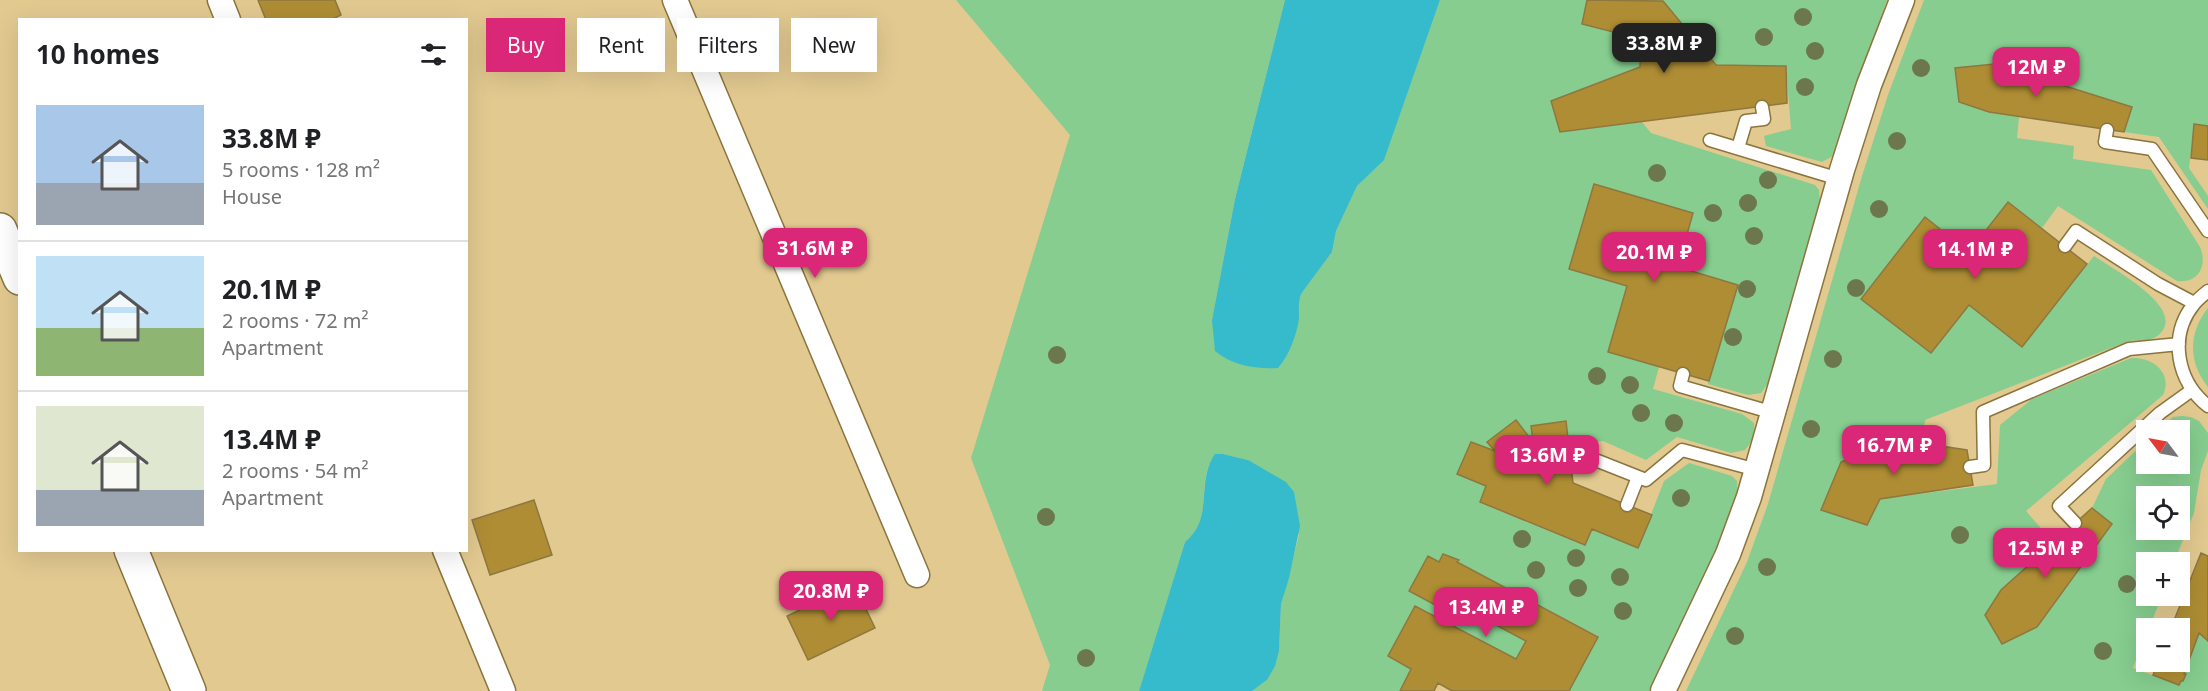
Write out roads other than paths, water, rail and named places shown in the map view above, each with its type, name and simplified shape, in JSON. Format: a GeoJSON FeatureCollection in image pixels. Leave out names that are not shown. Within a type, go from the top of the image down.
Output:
{"type":"FeatureCollection","features":[{"type":"Feature","properties":{"kind":"street"},"geometry":{"type":"LineString","coordinates":[[220,0],[227,18]]}},
{"type":"Feature","properties":{"kind":"street"},"geometry":{"type":"LineString","coordinates":[[675,0],[917,575]]}},
{"type":"Feature","properties":{"kind":"street"},"geometry":{"type":"LineString","coordinates":[[1662,691],[1728,554],[1757,470],[1839,179],[1869,85],[1902,0]]}},
{"type":"Feature","properties":{"kind":"street"},"geometry":{"type":"LineString","coordinates":[[0,230],[18,273]]}},
{"type":"Feature","properties":{"kind":"street"},"geometry":{"type":"LineString","coordinates":[[132,552],[189,691]]}},
{"type":"Feature","properties":{"kind":"street"},"geometry":{"type":"LineString","coordinates":[[446,552],[502,691]]}},
{"type":"Feature","properties":{"kind":"lane"},"geometry":{"type":"LineString","coordinates":[[1738,148],[1746,121],[1764,119],[1762,107]]}},
{"type":"Feature","properties":{"kind":"lane"},"geometry":{"type":"LineString","coordinates":[[2107,130],[2105,142],[2152,149],[2208,231]]}},
{"type":"Feature","properties":{"kind":"lane"},"geometry":{"type":"LineString","coordinates":[[1710,140],[1839,179]]}},
{"type":"Feature","properties":{"kind":"lane"},"geometry":{"type":"LineString","coordinates":[[2065,246],[2076,231],[2158,284],[2194,303]]}},
{"type":"Feature","properties":{"kind":"lane"},"geometry":{"type":"LineString","coordinates":[[2208,291],[2194,303],[2185,318],[2178,354],[2182,373],[2192,390],[2208,406]]}},
{"type":"Feature","properties":{"kind":"lane"},"geometry":{"type":"LineString","coordinates":[[1970,467],[1984,465],[1983,412],[2129,350],[2179,344]]}},
{"type":"Feature","properties":{"kind":"lane"},"geometry":{"type":"LineString","coordinates":[[1683,374],[1680,386],[1773,413]]}},
{"type":"Feature","properties":{"kind":"lane"},"geometry":{"type":"LineString","coordinates":[[2075,523],[2059,507],[2152,420],[2192,390]]}},
{"type":"Feature","properties":{"kind":"lane"},"geometry":{"type":"LineString","coordinates":[[1598,461],[1646,480],[1682,450],[1757,470]]}},
{"type":"Feature","properties":{"kind":"lane"},"geometry":{"type":"LineString","coordinates":[[1627,505],[1638,477]]}},
{"type":"Feature","properties":{"kind":"water"},"geometry":{"type":"Polygon","coordinates":[[[1285,0],[1440,0],[1384,160],[1357,186],[1336,231],[1332,252],[1301,294],[1296,331],[1286,357],[1278,368],[1261,368],[1245,366],[1215,351],[1212,320],[1235,199],[1285,0]]]}},
{"type":"Feature","properties":{"kind":"water"},"geometry":{"type":"Polygon","coordinates":[[[1215,454],[1248,460],[1286,482],[1294,492],[1300,526],[1281,604],[1279,651],[1275,666],[1267,680],[1252,691],[1139,691],[1185,542],[1200,522],[1206,476],[1215,454]]]}}]}
